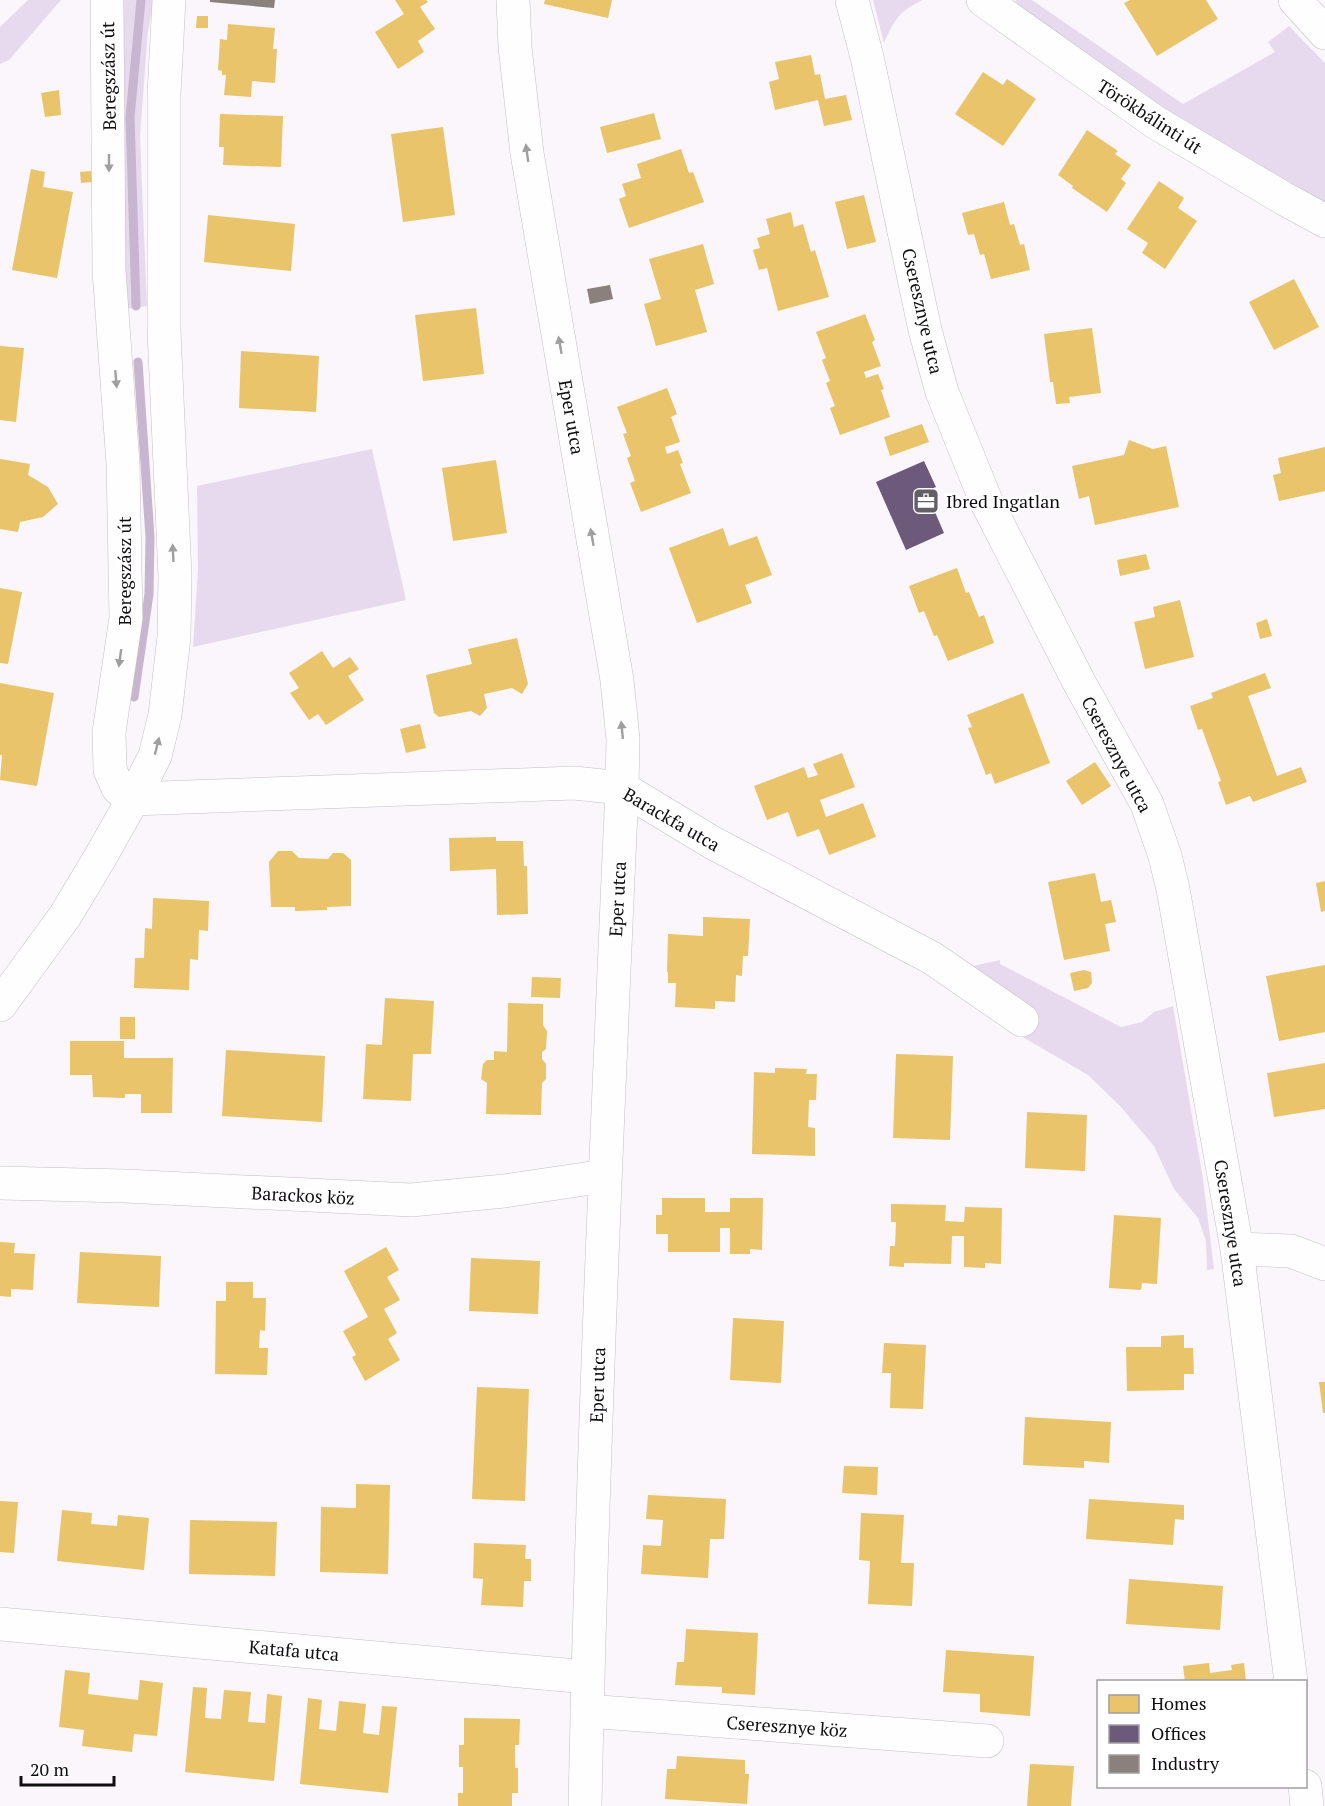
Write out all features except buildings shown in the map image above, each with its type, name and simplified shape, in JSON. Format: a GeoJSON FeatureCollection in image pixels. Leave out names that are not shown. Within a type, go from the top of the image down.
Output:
{"type":"FeatureCollection","features":[{"type":"Feature","properties":{"kind":"street","name":"Beregszász út"},"geometry":{"type":"LineString","coordinates":[[107,0],[109,270],[123,464],[126,618],[109,732],[110,770],[118,788],[133,799]]}},
{"type":"Feature","properties":{"kind":"street"},"geometry":{"type":"LineString","coordinates":[[0,1005],[65,916],[133,799],[155,756],[165,715],[174,637],[174,576],[164,331],[164,94],[169,0]]}},
{"type":"Feature","properties":{"kind":"street","name":"Eper utca"},"geometry":{"type":"LineString","coordinates":[[513,0],[527,153],[617,680],[623,739],[604,1176],[587,1677],[585,1806]]}},
{"type":"Feature","properties":{"kind":"street","name":"Cseresznye utca"},"geometry":{"type":"LineString","coordinates":[[852,0],[867,57],[925,330],[942,392],[986,501],[1080,684],[1147,804],[1165,856],[1173,889],[1237,1249],[1291,1680]]}},
{"type":"Feature","properties":{"kind":"street","name":"Törökbálinti út"},"geometry":{"type":"LineString","coordinates":[[983,0],[1155,122],[1325,221]]}},
{"type":"Feature","properties":{"kind":"street"},"geometry":{"type":"LineString","coordinates":[[1295,0],[1325,33]]}},
{"type":"Feature","properties":{"kind":"street"},"geometry":{"type":"LineString","coordinates":[[112,333],[164,331]]}},
{"type":"Feature","properties":{"kind":"street","name":"Barackfa utca"},"geometry":{"type":"LineString","coordinates":[[133,799],[574,783],[622,788],[713,843],[932,958],[1022,1020]]}},
{"type":"Feature","properties":{"kind":"street","name":"Barackos köz"},"geometry":{"type":"LineString","coordinates":[[0,1183],[125,1186],[411,1200],[504,1191],[604,1176]]}},
{"type":"Feature","properties":{"kind":"street"},"geometry":{"type":"LineString","coordinates":[[1237,1249],[1291,1251],[1325,1264]]}},
{"type":"Feature","properties":{"kind":"street","name":"Katafa utca"},"geometry":{"type":"LineString","coordinates":[[0,1624],[587,1677]]}},
{"type":"Feature","properties":{"kind":"street","name":"Cseresznye köz"},"geometry":{"type":"LineString","coordinates":[[587,1711],[987,1741]]}},
{"type":"Feature","properties":{"kind":"street"},"geometry":{"type":"LineString","coordinates":[[1305,1788],[1307,1806]]}},
{"type":"Feature","properties":{"kind":"shaded area"},"geometry":{"type":"Polygon","coordinates":[[[28,0],[61,0],[9,60],[0,64],[0,27],[28,0]]]}},
{"type":"Feature","properties":{"kind":"shaded area"},"geometry":{"type":"Polygon","coordinates":[[[116,0],[154,0],[148,31],[140,135],[147,306],[125,309],[116,0]]]}},
{"type":"Feature","properties":{"kind":"shaded area"},"geometry":{"type":"Polygon","coordinates":[[[873,0],[923,0],[903,12],[891,28],[884,43],[873,0]]]}},
{"type":"Feature","properties":{"kind":"shaded area"},"geometry":{"type":"Polygon","coordinates":[[[1016,0],[1032,0],[1183,104],[1275,52],[1268,42],[1289,26],[1325,63],[1325,205],[1168,112],[1028,15],[1015,2],[1016,0]]]}},
{"type":"Feature","properties":{"kind":"shaded area"},"geometry":{"type":"Polygon","coordinates":[[[372,449],[406,600],[193,647],[198,569],[197,486],[372,449]]]}},
{"type":"Feature","properties":{"kind":"shaded area"},"geometry":{"type":"Polygon","coordinates":[[[1000,960],[1000,964],[1121,1027],[1142,1022],[1154,1012],[1173,1006],[1203,1179],[1214,1269],[1207,1270],[1206,1241],[1198,1218],[1174,1189],[1154,1146],[1120,1106],[1088,1075],[1019,1035],[964,968],[1000,960]]]}},
{"type":"Feature","properties":{"kind":"waterway"},"geometry":{"type":"LineString","coordinates":[[136,306],[130,117],[141,0]]}},
{"type":"Feature","properties":{"kind":"waterway"},"geometry":{"type":"LineString","coordinates":[[134,697],[149,594],[150,537],[138,362]]}},
{"type":"Feature","properties":{"kind":"place","name":"Ibred Ingatlan"},"geometry":{"type":"Point","coordinates":[926,501]}}]}
